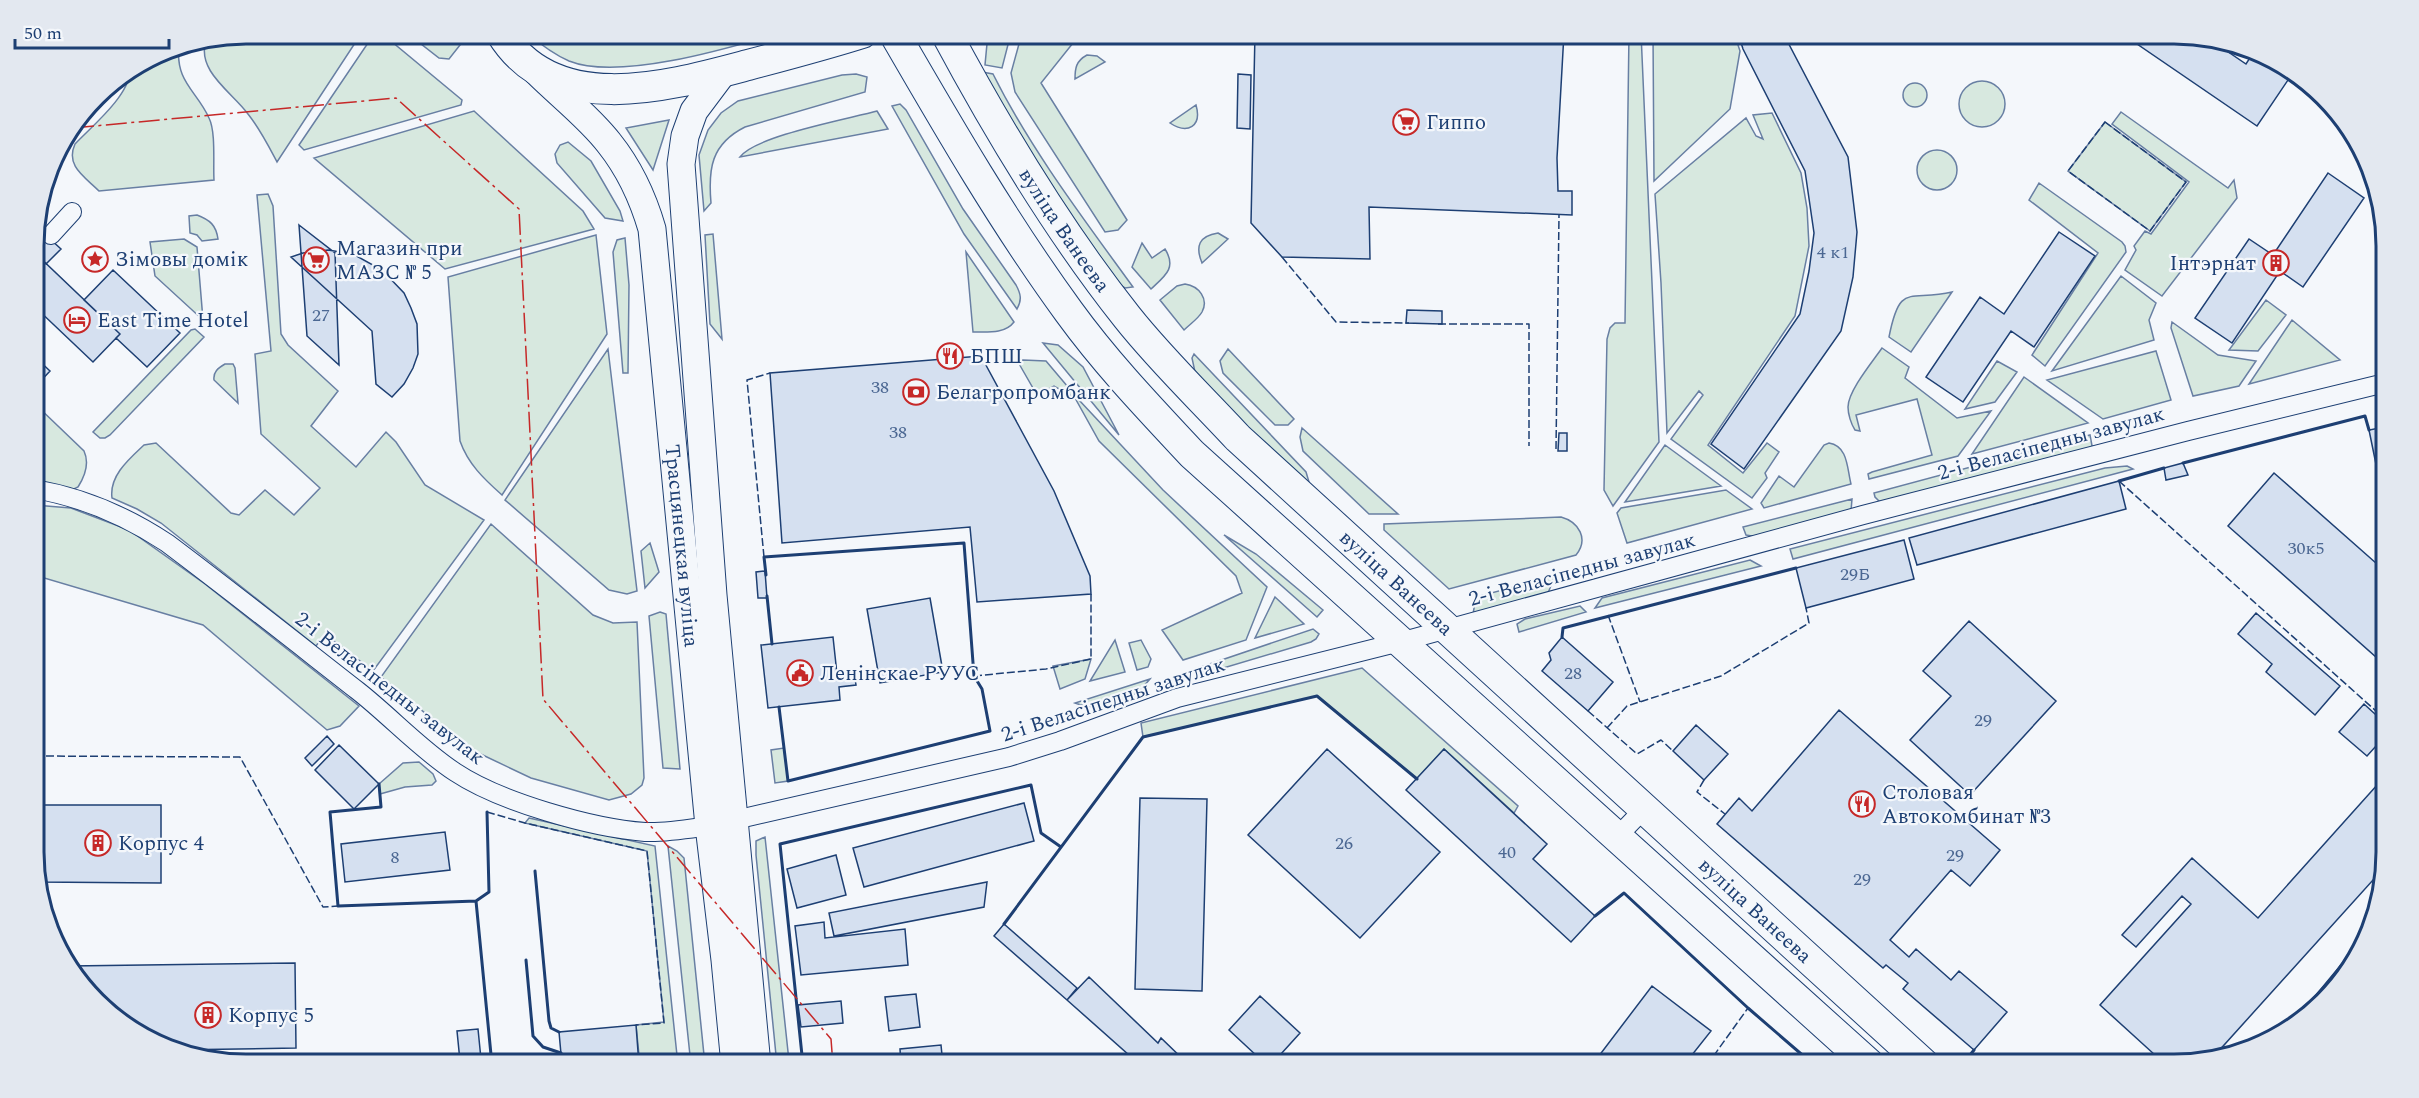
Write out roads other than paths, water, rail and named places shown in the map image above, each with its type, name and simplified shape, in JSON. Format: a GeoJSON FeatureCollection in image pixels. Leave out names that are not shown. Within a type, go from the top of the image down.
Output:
{"type":"FeatureCollection","features":[{"type":"Feature","properties":{"kind":"main road"},"geometry":{"type":"LineString","coordinates":[[507,44],[534,69],[567,83],[624,90],[654,87],[724,71],[822,44]]}},
{"type":"Feature","properties":{"kind":"main road","name":"вуліца Ванеева"},"geometry":{"type":"LineString","coordinates":[[900,44],[1000,213],[1070,314],[1128,385],[1192,454],[1858,1054]]}},
{"type":"Feature","properties":{"kind":"main road","name":"вуліца Ванеева"},"geometry":{"type":"LineString","coordinates":[[952,44],[1011,146],[1073,246],[1160,357],[1239,438],[1913,1054]]}},
{"type":"Feature","properties":{"kind":"main road","name":"Трасцянецкая вуліца"},"geometry":{"type":"LineString","coordinates":[[534,69],[609,142],[645,203],[652,229],[687,600],[755,1054]]}},
{"type":"Feature","properties":{"kind":"main road","name":"Трасцянецкая вуліца"},"geometry":{"type":"LineString","coordinates":[[724,71],[694,111],[686,136],[681,164],[714,595],[725,960],[734,1054]]}},
{"type":"Feature","properties":{"kind":"main road"},"geometry":{"type":"LineString","coordinates":[[687,600],[714,595]]}},
{"type":"Feature","properties":{"kind":"street"},"geometry":{"type":"LineString","coordinates":[[51,234],[72,212]]}},
{"type":"Feature","properties":{"kind":"street","name":"2-і Веласіпедны завулак"},"geometry":{"type":"LineString","coordinates":[[44,491],[84,501],[134,522],[167,543],[362,694],[455,772],[522,804],[612,827],[654,832],[721,823],[1009,757],[1060,741],[1177,698],[1450,629],[1863,515],[2376,385]]}},
{"type":"Feature","properties":{"kind":"street"},"geometry":{"type":"LineString","coordinates":[[1616,838],[1645,807]]}},
{"type":"Feature","properties":{"kind":"place","name":"Гиппо"},"geometry":{"type":"Point","coordinates":[1406,122]}},
{"type":"Feature","properties":{"kind":"place","name":"Зімовы домік"},"geometry":{"type":"Point","coordinates":[95,259]}},
{"type":"Feature","properties":{"kind":"place","name":"Магазин при МАЗС № 5"},"geometry":{"type":"Point","coordinates":[316,260]}},
{"type":"Feature","properties":{"kind":"place","name":"Інтэрнат"},"geometry":{"type":"Point","coordinates":[2276,263]}},
{"type":"Feature","properties":{"kind":"place","name":"East Time Hotel"},"geometry":{"type":"Point","coordinates":[77,320]}},
{"type":"Feature","properties":{"kind":"place","name":"БПШ"},"geometry":{"type":"Point","coordinates":[950,356]}},
{"type":"Feature","properties":{"kind":"place","name":"Белагропромбанк"},"geometry":{"type":"Point","coordinates":[916,392]}},
{"type":"Feature","properties":{"kind":"place","name":"Ленінскае РУУС"},"geometry":{"type":"Point","coordinates":[800,673]}},
{"type":"Feature","properties":{"kind":"place","name":"Столовая Автокомбинат №3"},"geometry":{"type":"Point","coordinates":[1862,804]}},
{"type":"Feature","properties":{"kind":"place","name":"Корпус 4"},"geometry":{"type":"Point","coordinates":[98,843]}},
{"type":"Feature","properties":{"kind":"place","name":"Корпус 5"},"geometry":{"type":"Point","coordinates":[208,1015]}}]}
